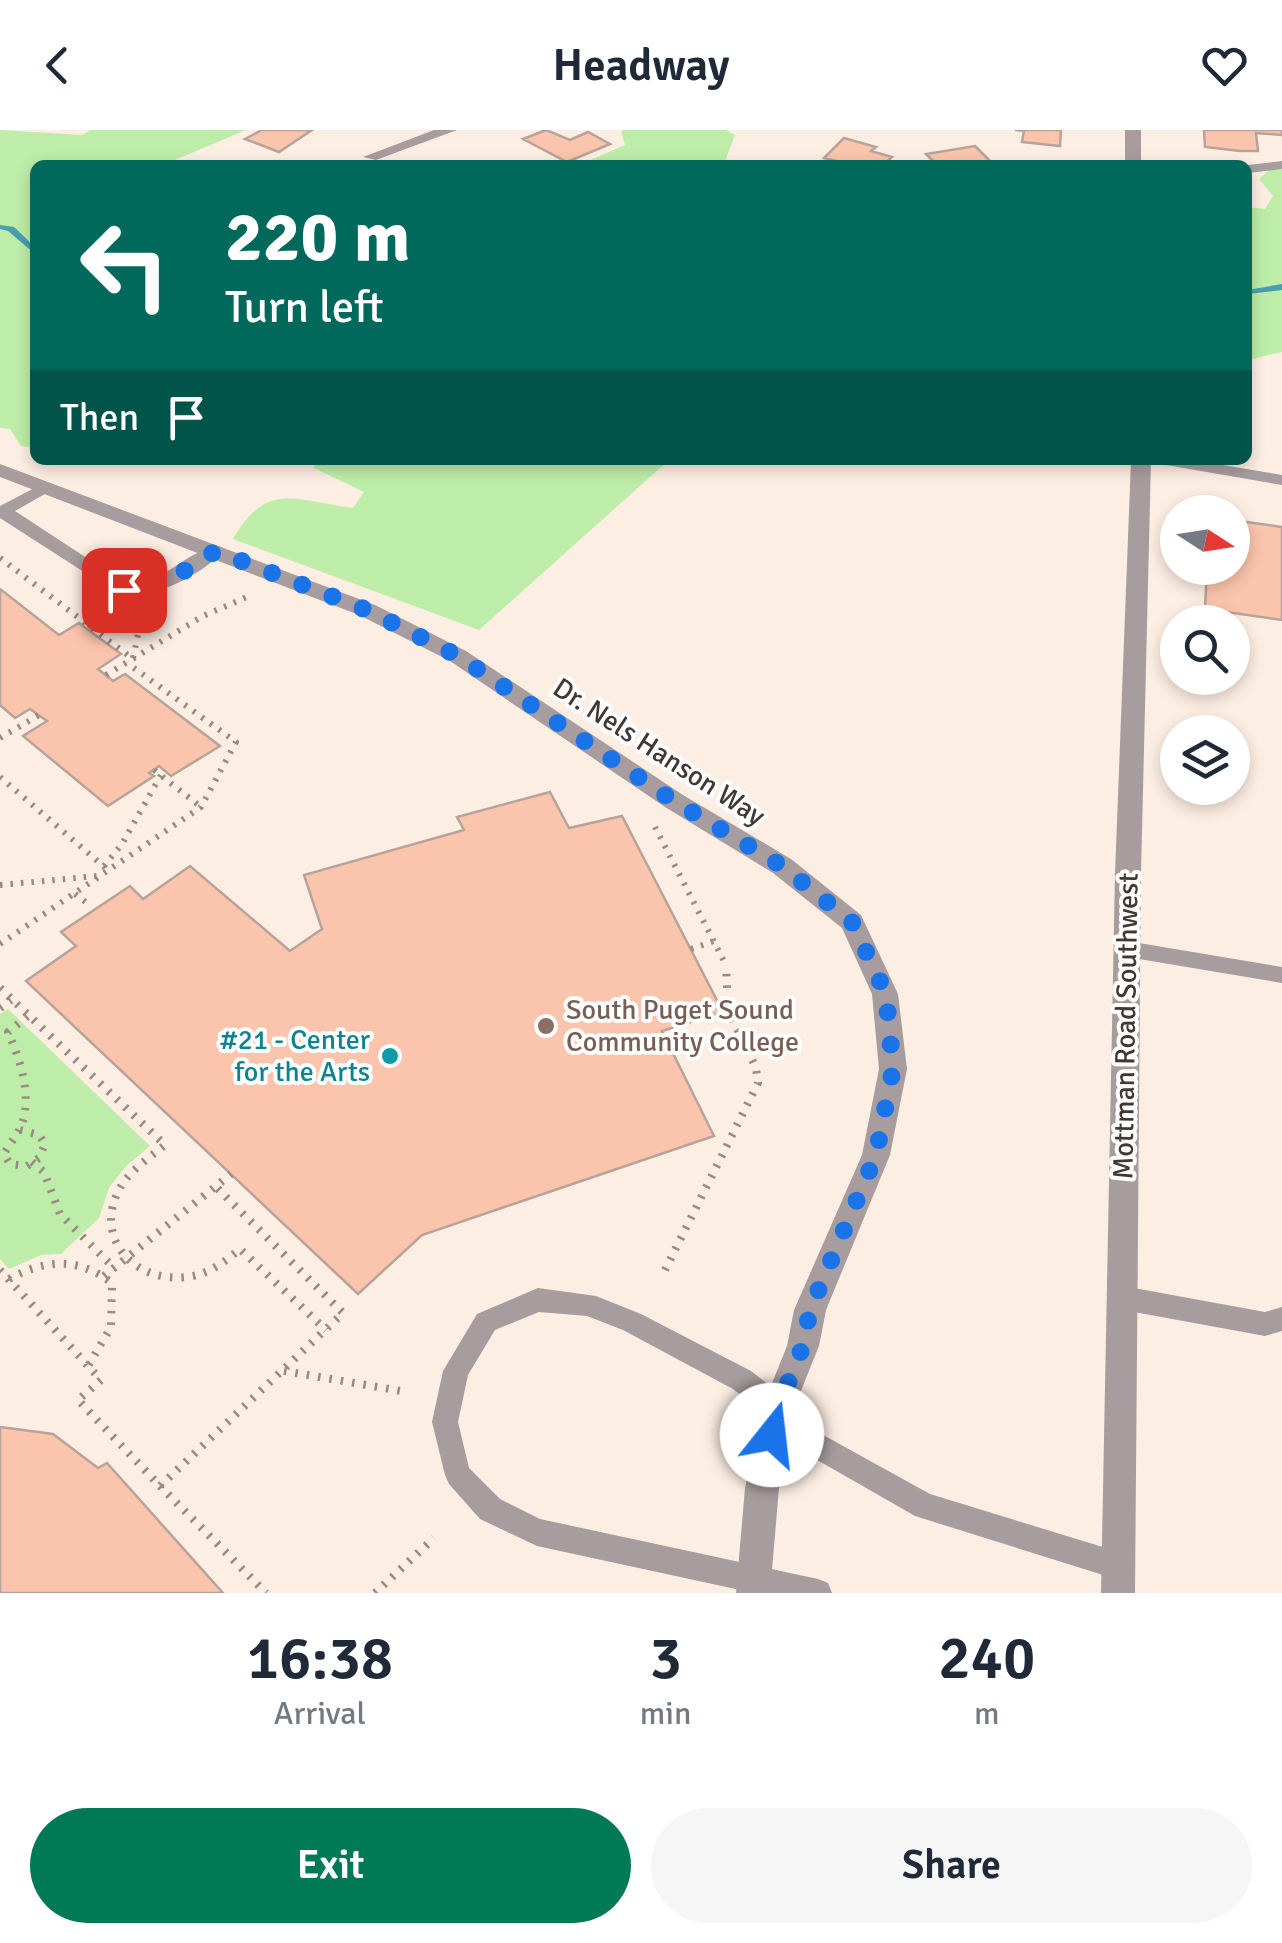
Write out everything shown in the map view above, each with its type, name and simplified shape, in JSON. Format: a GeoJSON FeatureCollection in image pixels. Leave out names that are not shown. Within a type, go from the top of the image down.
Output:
{"type":"FeatureCollection","features":[{"type":"Feature","properties":{"kind":"street"},"geometry":{"type":"LineString","coordinates":[[371,157],[449,130]]}},
{"type":"Feature","properties":{"kind":"street"},"geometry":{"type":"LineString","coordinates":[[1133,160],[1134,130]]}},
{"type":"Feature","properties":{"kind":"street","name":"Mottman Road Southwest"},"geometry":{"type":"LineString","coordinates":[[1118,1580],[1127,949],[1141,465]]}},
{"type":"Feature","properties":{"kind":"street","name":"Dr. Nels Hanson Way"},"geometry":{"type":"LineString","coordinates":[[0,470],[367,610],[458,656],[674,801],[782,866],[852,922],[886,994],[893,1069],[876,1155],[810,1310],[803,1346],[778,1408],[762,1488],[752,1586]]}},
{"type":"Feature","properties":{"kind":"lane"},"geometry":{"type":"LineString","coordinates":[[1252,169],[1282,165]]}},
{"type":"Feature","properties":{"kind":"lane"},"geometry":{"type":"LineString","coordinates":[[1195,465],[1282,480]]}},
{"type":"Feature","properties":{"kind":"lane"},"geometry":{"type":"LineString","coordinates":[[46,487],[2,512],[124,590],[137,592],[154,587],[216,551]]}},
{"type":"Feature","properties":{"kind":"lane"},"geometry":{"type":"LineString","coordinates":[[1127,949],[1282,975]]}},
{"type":"Feature","properties":{"kind":"lane"},"geometry":{"type":"LineString","coordinates":[[1123,1298],[1265,1324],[1282,1320]]}},
{"type":"Feature","properties":{"kind":"lane"},"geometry":{"type":"LineString","coordinates":[[818,1593],[752,1586],[538,1532],[490,1508],[458,1475],[445,1422],[456,1371],[486,1322],[538,1300],[587,1304],[632,1322],[742,1380],[778,1408],[808,1440],[924,1506],[1118,1580]]}},
{"type":"Feature","properties":{"kind":"path"},"geometry":{"type":"LineString","coordinates":[[0,558],[236,742],[201,807],[0,944]]}},
{"type":"Feature","properties":{"kind":"path"},"geometry":{"type":"LineString","coordinates":[[106,676],[220,606],[254,595]]}},
{"type":"Feature","properties":{"kind":"path"},"geometry":{"type":"LineString","coordinates":[[130,608],[140,624],[130,661]]}},
{"type":"Feature","properties":{"kind":"path"},"geometry":{"type":"LineString","coordinates":[[0,738],[38,715]]}},
{"type":"Feature","properties":{"kind":"path"},"geometry":{"type":"LineString","coordinates":[[105,871],[157,772],[201,807]]}},
{"type":"Feature","properties":{"kind":"path"},"geometry":{"type":"LineString","coordinates":[[0,777],[105,871]]}},
{"type":"Feature","properties":{"kind":"path"},"geometry":{"type":"LineString","coordinates":[[652,816],[727,967],[728,1010],[756,1068],[758,1083],[665,1270]]}},
{"type":"Feature","properties":{"kind":"path"},"geometry":{"type":"LineString","coordinates":[[0,885],[105,871]]}},
{"type":"Feature","properties":{"kind":"path"},"geometry":{"type":"LineString","coordinates":[[75,894],[88,904]]}},
{"type":"Feature","properties":{"kind":"path"},"geometry":{"type":"LineString","coordinates":[[690,948],[714,941]]}},
{"type":"Feature","properties":{"kind":"path"},"geometry":{"type":"LineString","coordinates":[[0,988],[165,1145],[120,1187],[110,1208],[111,1242],[123,1260],[144,1274],[166,1279],[191,1277],[240,1249],[326,1330]]}},
{"type":"Feature","properties":{"kind":"path"},"geometry":{"type":"LineString","coordinates":[[0,1008],[12,1000]]}},
{"type":"Feature","properties":{"kind":"path"},"geometry":{"type":"LineString","coordinates":[[20,1130],[40,1136],[45,1144],[27,1166],[10,1164],[4,1154],[9,1141],[20,1130],[26,1103],[21,1086],[23,1070],[8,1032],[28,1016]]}},
{"type":"Feature","properties":{"kind":"path"},"geometry":{"type":"LineString","coordinates":[[32,1162],[44,1172],[45,1187],[57,1204],[61,1222],[114,1268]]}},
{"type":"Feature","properties":{"kind":"path"},"geometry":{"type":"LineString","coordinates":[[104,1276],[231,1174]]}},
{"type":"Feature","properties":{"kind":"path"},"geometry":{"type":"LineString","coordinates":[[160,1486],[343,1313],[215,1186]]}},
{"type":"Feature","properties":{"kind":"path"},"geometry":{"type":"LineString","coordinates":[[9,1279],[27,1268],[68,1260],[98,1269],[112,1282],[116,1316],[101,1352],[88,1366]]}},
{"type":"Feature","properties":{"kind":"path"},"geometry":{"type":"LineString","coordinates":[[0,1270],[101,1380],[78,1400],[266,1593]]}},
{"type":"Feature","properties":{"kind":"path"},"geometry":{"type":"LineString","coordinates":[[283,1371],[406,1392]]}},
{"type":"Feature","properties":{"kind":"path"},"geometry":{"type":"LineString","coordinates":[[375,1593],[434,1538]]}},
{"type":"Feature","properties":{"kind":"green space"},"geometry":{"type":"Polygon","coordinates":[[[0,130],[82,135],[91,130],[246,130],[175,160],[30,160],[30,447],[21,446],[10,429],[0,428],[0,130]]]}},
{"type":"Feature","properties":{"kind":"green space"},"geometry":{"type":"Polygon","coordinates":[[[726,130],[735,135],[725,160],[590,160],[625,145],[621,131],[726,130]]]}},
{"type":"Feature","properties":{"kind":"green space"},"geometry":{"type":"Polygon","coordinates":[[[1273,167],[1282,167],[1282,352],[1252,359],[1252,207],[1265,209],[1273,196],[1259,179],[1273,167]]]}},
{"type":"Feature","properties":{"kind":"green space"},"geometry":{"type":"Polygon","coordinates":[[[663,465],[479,630],[233,539],[258,508],[271,501],[299,499],[353,508],[364,492],[314,468],[663,465]]]}},
{"type":"Feature","properties":{"kind":"green space"},"geometry":{"type":"Polygon","coordinates":[[[8,1009],[150,1146],[126,1166],[109,1188],[99,1218],[61,1254],[41,1255],[9,1269],[0,1259],[0,1014],[8,1009]]]}},
{"type":"Feature","properties":{"kind":"building"},"geometry":{"type":"Polygon","coordinates":[[[262,130],[312,130],[279,152],[245,139],[262,130]]]}},
{"type":"Feature","properties":{"kind":"building"},"geometry":{"type":"Polygon","coordinates":[[[546,130],[570,140],[588,132],[610,144],[563,160],[523,139],[546,130]]]}},
{"type":"Feature","properties":{"kind":"building"},"geometry":{"type":"Polygon","coordinates":[[[1015,130],[1061,130],[1060,146],[1022,142],[1024,131],[1015,130]]]}},
{"type":"Feature","properties":{"kind":"building"},"geometry":{"type":"Polygon","coordinates":[[[1204,130],[1282,130],[1282,135],[1256,133],[1258,151],[1240,151],[1205,147],[1204,130]]]}},
{"type":"Feature","properties":{"kind":"building"},"geometry":{"type":"Polygon","coordinates":[[[844,138],[876,147],[871,151],[892,157],[889,160],[824,158],[844,138]]]}},
{"type":"Feature","properties":{"kind":"building"},"geometry":{"type":"Polygon","coordinates":[[[975,146],[989,160],[932,160],[926,154],[975,146]]]}},
{"type":"Feature","properties":{"kind":"building"},"geometry":{"type":"Polygon","coordinates":[[[1250,523],[1282,527],[1282,620],[1250,615],[1250,605],[1205,605],[1206,585],[1250,585],[1250,523]]]}},
{"type":"Feature","properties":{"kind":"building"},"geometry":{"type":"Polygon","coordinates":[[[0,589],[59,635],[79,623],[121,654],[98,669],[113,681],[125,674],[220,746],[171,776],[159,766],[149,773],[154,776],[108,806],[23,736],[47,721],[30,709],[15,718],[0,705],[0,589]]]}},
{"type":"Feature","properties":{"kind":"building","name":"#21 - Center for the Arts"},"geometry":{"type":"Polygon","coordinates":[[[550,792],[569,828],[622,816],[723,1012],[662,1031],[714,1136],[422,1235],[358,1294],[26,981],[76,946],[61,932],[130,886],[143,899],[190,866],[290,951],[322,929],[304,875],[464,830],[457,817],[550,792]]]}},
{"type":"Feature","properties":{"kind":"building"},"geometry":{"type":"Polygon","coordinates":[[[0,1427],[53,1434],[98,1468],[107,1463],[223,1593],[0,1593],[0,1427]]]}},
{"type":"Feature","properties":{"kind":"waterway"},"geometry":{"type":"LineString","coordinates":[[0,227],[11,229],[30,246]]}},
{"type":"Feature","properties":{"kind":"waterway"},"geometry":{"type":"LineString","coordinates":[[1252,291],[1282,287]]}},
{"type":"Feature","properties":{"kind":"place","name":"South Puget Sound Community College"},"geometry":{"type":"Point","coordinates":[546,1026]}},
{"type":"Feature","properties":{"kind":"place","name":"#21 - Center for the Arts"},"geometry":{"type":"Point","coordinates":[390,1056]}},
{"type":"Feature","properties":{"kind":"route"},"geometry":{"type":"LineString","coordinates":[[124,590],[137,592],[154,587],[216,551],[367,610],[458,656],[674,801],[782,866],[852,922],[886,994],[893,1069],[876,1155],[810,1310],[803,1346],[778,1408],[772,1435]]}}]}
